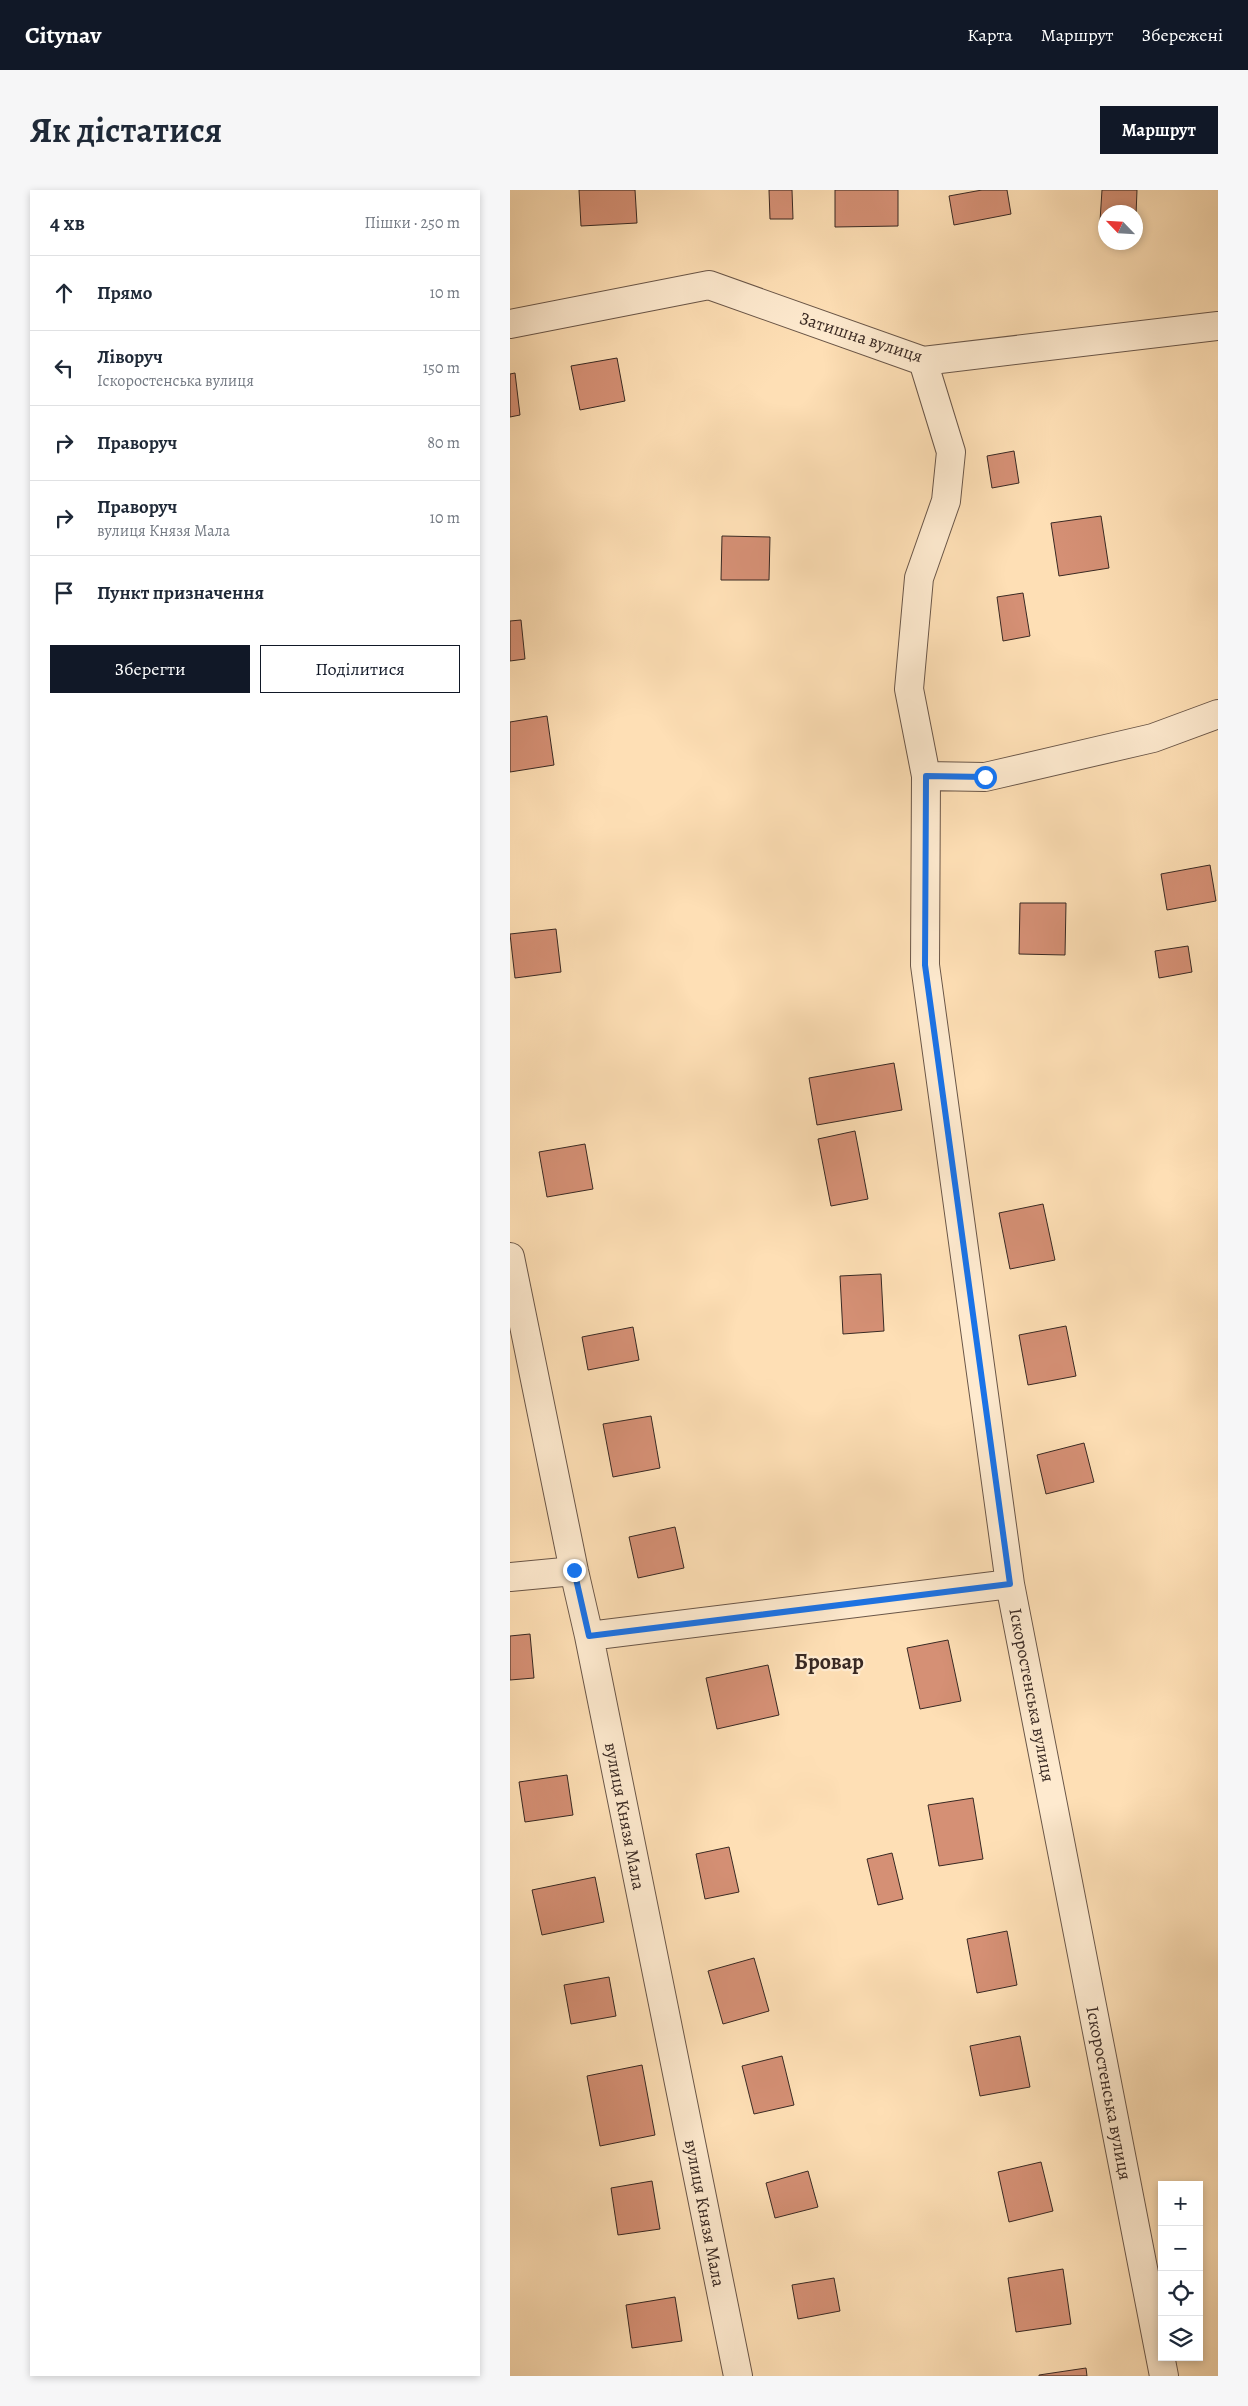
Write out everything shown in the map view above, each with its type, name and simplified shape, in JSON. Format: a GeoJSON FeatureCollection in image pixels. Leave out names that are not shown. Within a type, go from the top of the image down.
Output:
{"type":"FeatureCollection","features":[{"type":"Feature","properties":{"kind":"street","name":"Затишна вулиця"},"geometry":{"type":"LineString","coordinates":[[510,324],[709,285],[923,361],[1218,326]]}},
{"type":"Feature","properties":{"kind":"street","name":"Іскоростенська вулиця"},"geometry":{"type":"LineString","coordinates":[[923,361],[950,452],[946,500],[919,578],[909,689],[926,776],[925,965],[1010,1584],[1164,2376]]}},
{"type":"Feature","properties":{"kind":"street"},"geometry":{"type":"LineString","coordinates":[[926,776],[985,777],[1153,738],[1218,714]]}},
{"type":"Feature","properties":{"kind":"street","name":"вулиця Князя Мала"},"geometry":{"type":"LineString","coordinates":[[510,1258],[589,1636],[738,2376]]}},
{"type":"Feature","properties":{"kind":"street"},"geometry":{"type":"LineString","coordinates":[[510,1577],[574,1570]]}},
{"type":"Feature","properties":{"kind":"street"},"geometry":{"type":"LineString","coordinates":[[589,1636],[1010,1584]]}},
{"type":"Feature","properties":{"kind":"building"},"geometry":{"type":"Polygon","coordinates":[[[579,190],[635,190],[637,223],[581,226],[579,190]]]}},
{"type":"Feature","properties":{"kind":"building"},"geometry":{"type":"Polygon","coordinates":[[[769,190],[792,190],[793,219],[770,219],[769,190]]]}},
{"type":"Feature","properties":{"kind":"building"},"geometry":{"type":"Polygon","coordinates":[[[835,190],[898,190],[898,226],[835,227],[835,190]]]}},
{"type":"Feature","properties":{"kind":"building"},"geometry":{"type":"Polygon","coordinates":[[[982,190],[1007,190],[1011,214],[954,225],[949,196],[982,190]]]}},
{"type":"Feature","properties":{"kind":"building"},"geometry":{"type":"Polygon","coordinates":[[[1102,190],[1137,190],[1136,205],[1101,205],[1102,190]]]}},
{"type":"Feature","properties":{"kind":"building"},"geometry":{"type":"Polygon","coordinates":[[[617,358],[625,401],[580,410],[571,366],[617,358]]]}},
{"type":"Feature","properties":{"kind":"building"},"geometry":{"type":"Polygon","coordinates":[[[515,373],[520,415],[510,417],[510,374],[515,373]]]}},
{"type":"Feature","properties":{"kind":"building"},"geometry":{"type":"Polygon","coordinates":[[[1014,451],[1019,483],[992,488],[987,456],[1014,451]]]}},
{"type":"Feature","properties":{"kind":"building"},"geometry":{"type":"Polygon","coordinates":[[[1101,516],[1109,568],[1059,576],[1051,523],[1101,516]]]}},
{"type":"Feature","properties":{"kind":"building"},"geometry":{"type":"Polygon","coordinates":[[[722,536],[770,537],[769,580],[721,580],[722,536]]]}},
{"type":"Feature","properties":{"kind":"building"},"geometry":{"type":"Polygon","coordinates":[[[1023,593],[1030,636],[1003,641],[997,597],[1023,593]]]}},
{"type":"Feature","properties":{"kind":"building"},"geometry":{"type":"Polygon","coordinates":[[[521,620],[525,659],[510,661],[510,621],[521,620]]]}},
{"type":"Feature","properties":{"kind":"building"},"geometry":{"type":"Polygon","coordinates":[[[547,716],[554,765],[510,772],[510,722],[547,716]]]}},
{"type":"Feature","properties":{"kind":"building"},"geometry":{"type":"Polygon","coordinates":[[[1210,865],[1216,901],[1167,910],[1161,874],[1210,865]]]}},
{"type":"Feature","properties":{"kind":"building"},"geometry":{"type":"Polygon","coordinates":[[[1020,903],[1066,903],[1065,955],[1019,954],[1020,903]]]}},
{"type":"Feature","properties":{"kind":"building"},"geometry":{"type":"Polygon","coordinates":[[[556,929],[561,972],[515,978],[510,934],[556,929]]]}},
{"type":"Feature","properties":{"kind":"building"},"geometry":{"type":"Polygon","coordinates":[[[1188,946],[1192,972],[1159,978],[1155,951],[1188,946]]]}},
{"type":"Feature","properties":{"kind":"building"},"geometry":{"type":"Polygon","coordinates":[[[894,1063],[902,1110],[817,1125],[809,1078],[894,1063]]]}},
{"type":"Feature","properties":{"kind":"building"},"geometry":{"type":"Polygon","coordinates":[[[855,1131],[868,1199],[831,1206],[818,1139],[855,1131]]]}},
{"type":"Feature","properties":{"kind":"building"},"geometry":{"type":"Polygon","coordinates":[[[585,1144],[593,1189],[547,1197],[539,1152],[585,1144]]]}},
{"type":"Feature","properties":{"kind":"building"},"geometry":{"type":"Polygon","coordinates":[[[1043,1204],[1055,1260],[1010,1269],[999,1213],[1043,1204]]]}},
{"type":"Feature","properties":{"kind":"building"},"geometry":{"type":"Polygon","coordinates":[[[881,1274],[884,1331],[843,1334],[840,1276],[881,1274]]]}},
{"type":"Feature","properties":{"kind":"building"},"geometry":{"type":"Polygon","coordinates":[[[1066,1326],[1076,1376],[1028,1385],[1019,1335],[1066,1326]]]}},
{"type":"Feature","properties":{"kind":"building"},"geometry":{"type":"Polygon","coordinates":[[[633,1327],[639,1360],[588,1370],[582,1337],[633,1327]]]}},
{"type":"Feature","properties":{"kind":"building"},"geometry":{"type":"Polygon","coordinates":[[[651,1416],[660,1468],[613,1477],[603,1424],[651,1416]]]}},
{"type":"Feature","properties":{"kind":"building"},"geometry":{"type":"Polygon","coordinates":[[[1084,1443],[1094,1482],[1046,1494],[1037,1455],[1084,1443]]]}},
{"type":"Feature","properties":{"kind":"building"},"geometry":{"type":"Polygon","coordinates":[[[675,1527],[684,1568],[638,1578],[629,1537],[675,1527]]]}},
{"type":"Feature","properties":{"kind":"building"},"geometry":{"type":"Polygon","coordinates":[[[530,1634],[534,1678],[510,1680],[510,1636],[530,1634]]]}},
{"type":"Feature","properties":{"kind":"building"},"geometry":{"type":"Polygon","coordinates":[[[948,1640],[961,1701],[920,1709],[907,1648],[948,1640]]]}},
{"type":"Feature","properties":{"kind":"building"},"geometry":{"type":"Polygon","coordinates":[[[768,1665],[779,1715],[717,1729],[706,1678],[768,1665]]]}},
{"type":"Feature","properties":{"kind":"building"},"geometry":{"type":"Polygon","coordinates":[[[567,1775],[573,1815],[525,1822],[519,1782],[567,1775]]]}},
{"type":"Feature","properties":{"kind":"building"},"geometry":{"type":"Polygon","coordinates":[[[973,1798],[983,1859],[939,1866],[928,1805],[973,1798]]]}},
{"type":"Feature","properties":{"kind":"building"},"geometry":{"type":"Polygon","coordinates":[[[729,1847],[739,1892],[705,1899],[696,1854],[729,1847]]]}},
{"type":"Feature","properties":{"kind":"building"},"geometry":{"type":"Polygon","coordinates":[[[892,1853],[903,1899],[878,1905],[867,1859],[892,1853]]]}},
{"type":"Feature","properties":{"kind":"building"},"geometry":{"type":"Polygon","coordinates":[[[595,1877],[604,1922],[542,1935],[532,1890],[595,1877]]]}},
{"type":"Feature","properties":{"kind":"building"},"geometry":{"type":"Polygon","coordinates":[[[1007,1931],[1017,1985],[977,1993],[967,1939],[1007,1931]]]}},
{"type":"Feature","properties":{"kind":"building"},"geometry":{"type":"Polygon","coordinates":[[[754,1958],[769,2011],[723,2024],[708,1971],[754,1958]]]}},
{"type":"Feature","properties":{"kind":"building"},"geometry":{"type":"Polygon","coordinates":[[[609,1977],[616,2016],[571,2024],[564,1985],[609,1977]]]}},
{"type":"Feature","properties":{"kind":"building"},"geometry":{"type":"Polygon","coordinates":[[[1020,2036],[1030,2087],[980,2096],[970,2046],[1020,2036]]]}},
{"type":"Feature","properties":{"kind":"building"},"geometry":{"type":"Polygon","coordinates":[[[782,2056],[794,2105],[754,2114],[742,2066],[782,2056]]]}},
{"type":"Feature","properties":{"kind":"building"},"geometry":{"type":"Polygon","coordinates":[[[642,2065],[655,2135],[600,2146],[587,2076],[642,2065]]]}},
{"type":"Feature","properties":{"kind":"building"},"geometry":{"type":"Polygon","coordinates":[[[1041,2162],[1053,2211],[1009,2222],[998,2172],[1041,2162]]]}},
{"type":"Feature","properties":{"kind":"building"},"geometry":{"type":"Polygon","coordinates":[[[808,2171],[818,2207],[775,2218],[766,2183],[808,2171]]]}},
{"type":"Feature","properties":{"kind":"building"},"geometry":{"type":"Polygon","coordinates":[[[652,2181],[660,2229],[618,2235],[611,2188],[652,2181]]]}},
{"type":"Feature","properties":{"kind":"building"},"geometry":{"type":"Polygon","coordinates":[[[1063,2269],[1071,2324],[1016,2332],[1008,2278],[1063,2269]]]}},
{"type":"Feature","properties":{"kind":"building"},"geometry":{"type":"Polygon","coordinates":[[[834,2278],[840,2311],[798,2319],[792,2285],[834,2278]]]}},
{"type":"Feature","properties":{"kind":"building"},"geometry":{"type":"Polygon","coordinates":[[[675,2297],[682,2341],[632,2348],[626,2305],[675,2297]]]}},
{"type":"Feature","properties":{"kind":"building"},"geometry":{"type":"Polygon","coordinates":[[[1086,2368],[1087,2376],[1039,2376],[1039,2375],[1086,2368]]]}},
{"type":"Feature","properties":{"kind":"district","name":"Бровар"},"geometry":{"type":"Point","coordinates":[829,1661]}},
{"type":"Feature","properties":{"kind":"route"},"geometry":{"type":"LineString","coordinates":[[574,1570],[589,1636],[1010,1584],[925,965],[926,776],[985,777]]}}]}
